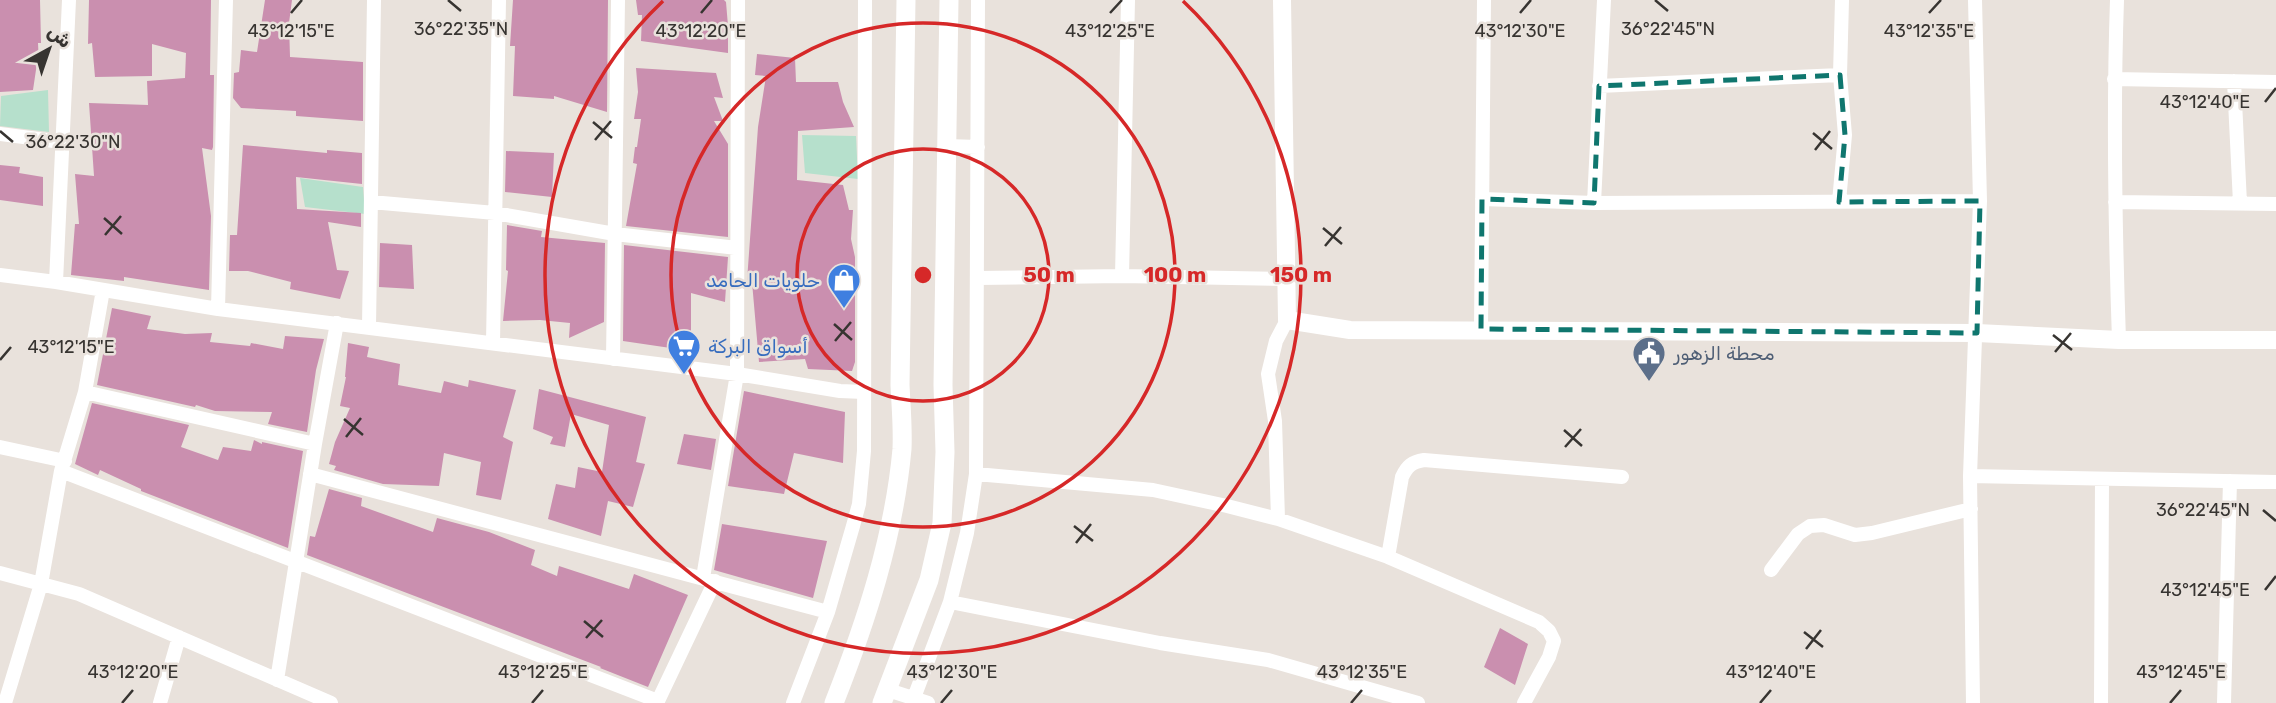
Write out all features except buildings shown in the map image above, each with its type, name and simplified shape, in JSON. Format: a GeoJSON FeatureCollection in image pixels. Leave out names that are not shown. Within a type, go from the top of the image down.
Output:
{"type":"FeatureCollection","features":[{"type":"Feature","properties":{"kind":"main road"},"geometry":{"type":"LineString","coordinates":[[834,703],[862,627],[889,538],[902,447],[900,385],[906,0]]}},
{"type":"Feature","properties":{"kind":"main road"},"geometry":{"type":"LineString","coordinates":[[885,696],[929,580],[942,523],[949,0]]}},
{"type":"Feature","properties":{"kind":"street"},"geometry":{"type":"LineString","coordinates":[[56,282],[69,0]]}},
{"type":"Feature","properties":{"kind":"street"},"geometry":{"type":"LineString","coordinates":[[218,309],[226,0]]}},
{"type":"Feature","properties":{"kind":"street"},"geometry":{"type":"LineString","coordinates":[[369,327],[374,0]]}},
{"type":"Feature","properties":{"kind":"street"},"geometry":{"type":"LineString","coordinates":[[493,343],[499,0]]}},
{"type":"Feature","properties":{"kind":"street"},"geometry":{"type":"LineString","coordinates":[[613,359],[618,0]]}},
{"type":"Feature","properties":{"kind":"street"},"geometry":{"type":"LineString","coordinates":[[0,447],[63,466],[296,561],[658,702],[709,579],[737,374],[738,0]]}},
{"type":"Feature","properties":{"kind":"street"},"geometry":{"type":"LineString","coordinates":[[793,703],[828,612],[859,504],[864,392],[865,0]]}},
{"type":"Feature","properties":{"kind":"street"},"geometry":{"type":"LineString","coordinates":[[885,696],[918,702],[950,602],[967,533],[976,474],[978,0]]}},
{"type":"Feature","properties":{"kind":"street"},"geometry":{"type":"LineString","coordinates":[[1122,276],[1128,0]]}},
{"type":"Feature","properties":{"kind":"street"},"geometry":{"type":"LineString","coordinates":[[1278,519],[1275,421],[1268,374],[1276,341],[1287,320],[1282,0]]}},
{"type":"Feature","properties":{"kind":"street"},"geometry":{"type":"LineString","coordinates":[[1481,329],[1484,0]]}},
{"type":"Feature","properties":{"kind":"street"},"geometry":{"type":"LineString","coordinates":[[1594,203],[1604,0]]}},
{"type":"Feature","properties":{"kind":"street"},"geometry":{"type":"LineString","coordinates":[[1839,202],[1845,135],[1840,75],[1842,0]]}},
{"type":"Feature","properties":{"kind":"street"},"geometry":{"type":"LineString","coordinates":[[1973,703],[1970,476],[1980,201],[1975,0]]}},
{"type":"Feature","properties":{"kind":"street"},"geometry":{"type":"LineString","coordinates":[[2117,0],[2114,79],[2119,340]]}},
{"type":"Feature","properties":{"kind":"street"},"geometry":{"type":"LineString","coordinates":[[1599,86],[1840,75]]}},
{"type":"Feature","properties":{"kind":"street"},"geometry":{"type":"LineString","coordinates":[[2114,79],[2276,82]]}},
{"type":"Feature","properties":{"kind":"street"},"geometry":{"type":"LineString","coordinates":[[2234,81],[2240,203]]}},
{"type":"Feature","properties":{"kind":"street"},"geometry":{"type":"LineString","coordinates":[[0,134],[61,142]]}},
{"type":"Feature","properties":{"kind":"street"},"geometry":{"type":"LineString","coordinates":[[947,146],[978,146]]}},
{"type":"Feature","properties":{"kind":"street"},"geometry":{"type":"LineString","coordinates":[[1482,199],[1594,203],[1980,201]]}},
{"type":"Feature","properties":{"kind":"street"},"geometry":{"type":"LineString","coordinates":[[371,202],[495,213],[615,234],[737,248]]}},
{"type":"Feature","properties":{"kind":"street"},"geometry":{"type":"LineString","coordinates":[[2115,202],[2276,204]]}},
{"type":"Feature","properties":{"kind":"street"},"geometry":{"type":"LineString","coordinates":[[0,275],[218,309],[864,392]]}},
{"type":"Feature","properties":{"kind":"street"},"geometry":{"type":"LineString","coordinates":[[978,278],[1122,276],[1286,279]]}},
{"type":"Feature","properties":{"kind":"street"},"geometry":{"type":"LineString","coordinates":[[5,703],[41,584],[63,466],[85,392],[103,290]]}},
{"type":"Feature","properties":{"kind":"street"},"geometry":{"type":"LineString","coordinates":[[1287,320],[1350,330],[1977,333],[2119,340],[2276,340]]}},
{"type":"Feature","properties":{"kind":"street"},"geometry":{"type":"LineString","coordinates":[[277,680],[314,444],[337,323]]}},
{"type":"Feature","properties":{"kind":"street"},"geometry":{"type":"LineString","coordinates":[[85,392],[314,444]]}},
{"type":"Feature","properties":{"kind":"street"},"geometry":{"type":"LineString","coordinates":[[1388,557],[1402,477],[1413,462],[1423,460],[1622,477]]}},
{"type":"Feature","properties":{"kind":"street"},"geometry":{"type":"LineString","coordinates":[[310,474],[828,612]]}},
{"type":"Feature","properties":{"kind":"street"},"geometry":{"type":"LineString","coordinates":[[976,474],[1153,490],[1278,519],[1388,557],[1539,622],[1549,631],[1554,641],[1529,701]]}},
{"type":"Feature","properties":{"kind":"street"},"geometry":{"type":"LineString","coordinates":[[1970,476],[2276,482]]}},
{"type":"Feature","properties":{"kind":"street"},"geometry":{"type":"LineString","coordinates":[[2101,703],[2102,479]]}},
{"type":"Feature","properties":{"kind":"street"},"geometry":{"type":"LineString","coordinates":[[2224,703],[2230,481]]}},
{"type":"Feature","properties":{"kind":"street"},"geometry":{"type":"LineString","coordinates":[[1771,570],[1798,534],[1810,526],[1824,525],[1855,535],[1971,509]]}},
{"type":"Feature","properties":{"kind":"street"},"geometry":{"type":"LineString","coordinates":[[0,573],[79,594],[331,703]]}},
{"type":"Feature","properties":{"kind":"street"},"geometry":{"type":"LineString","coordinates":[[950,602],[1146,640],[1268,660],[1418,703]]}},
{"type":"Feature","properties":{"kind":"street"},"geometry":{"type":"LineString","coordinates":[[160,703],[179,637]]}},
{"type":"Feature","properties":{"kind":"highlighted area"},"geometry":{"type":"Polygon","coordinates":[[[1840,75],[1845,135],[1839,202],[1980,201],[1977,333],[1481,329],[1482,199],[1594,203],[1599,86],[1840,75]]]}},
{"type":"Feature","properties":{"kind":"green space"},"geometry":{"type":"Polygon","coordinates":[[[48,90],[49,132],[0,126],[1,96],[48,90]]]}},
{"type":"Feature","properties":{"kind":"green space"},"geometry":{"type":"Polygon","coordinates":[[[802,135],[856,136],[858,179],[805,173],[802,135]]]}},
{"type":"Feature","properties":{"kind":"green space"},"geometry":{"type":"Polygon","coordinates":[[[300,178],[363,187],[365,214],[305,207],[300,178]]]}},
{"type":"Feature","properties":{"kind":"place","name":"حلويات الحامد"},"geometry":{"type":"Point","coordinates":[844,310]}},
{"type":"Feature","properties":{"kind":"place","name":"أسواق البركة"},"geometry":{"type":"Point","coordinates":[684,376]}},
{"type":"Feature","properties":{"kind":"place","name":"محطة الزهور"},"geometry":{"type":"Point","coordinates":[1649,383]}}]}
